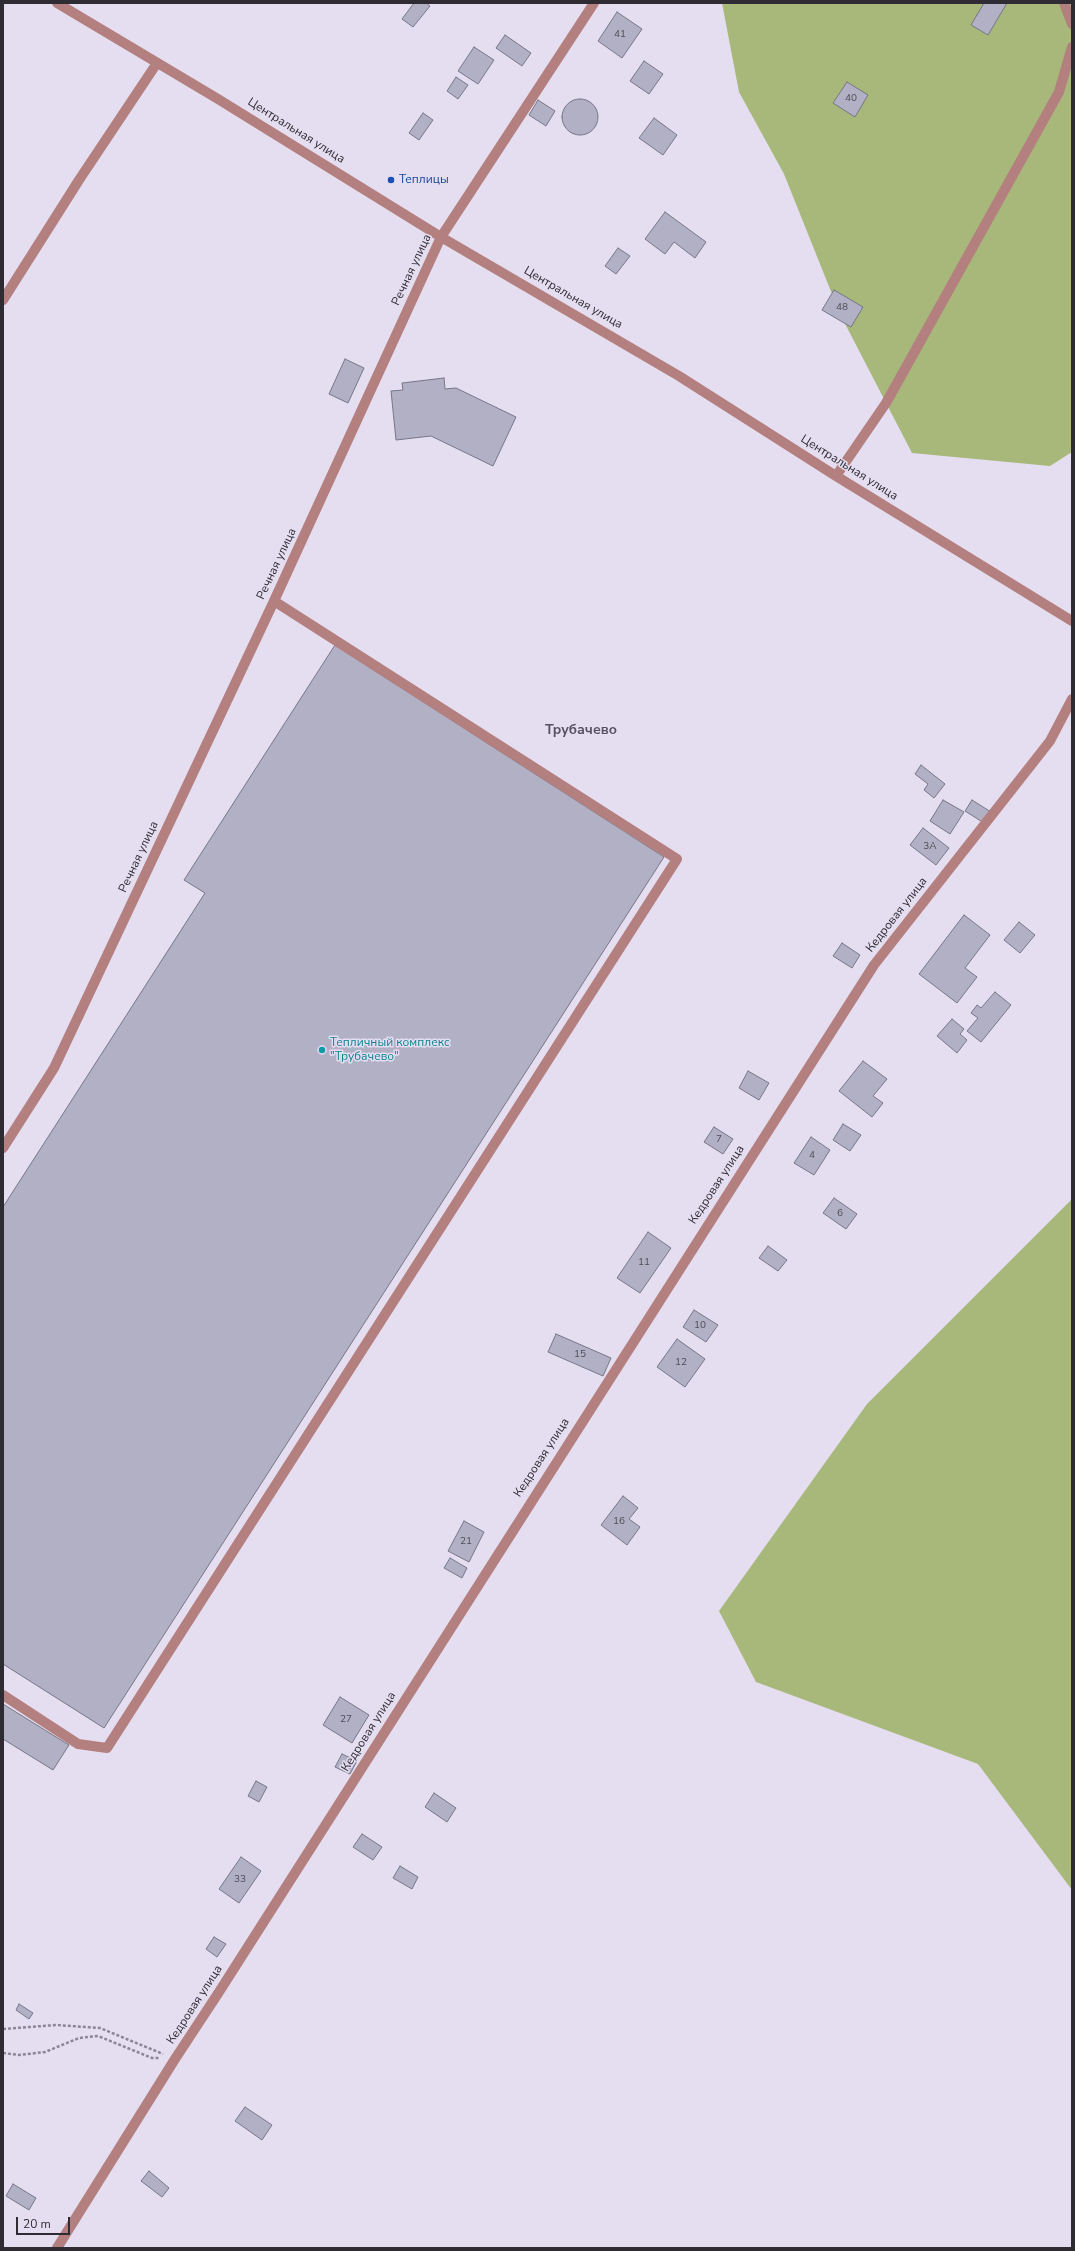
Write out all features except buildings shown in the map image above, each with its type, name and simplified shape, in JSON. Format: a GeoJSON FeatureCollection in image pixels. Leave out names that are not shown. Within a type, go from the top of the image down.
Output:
{"type":"FeatureCollection","features":[{"type":"Feature","properties":{"kind":"street","name":"Центральная улица"},"geometry":{"type":"LineString","coordinates":[[58,3],[441,237],[679,376],[836,476],[1072,621]]}},
{"type":"Feature","properties":{"kind":"street","name":"Речная улица"},"geometry":{"type":"LineString","coordinates":[[3,1148],[54,1068],[274,601],[441,237],[594,3]]}},
{"type":"Feature","properties":{"kind":"street"},"geometry":{"type":"LineString","coordinates":[[1064,3],[1072,24]]}},
{"type":"Feature","properties":{"kind":"street"},"geometry":{"type":"LineString","coordinates":[[836,476],[886,403],[1059,92],[1072,47]]}},
{"type":"Feature","properties":{"kind":"street"},"geometry":{"type":"LineString","coordinates":[[3,300],[79,180],[158,63]]}},
{"type":"Feature","properties":{"kind":"street"},"geometry":{"type":"LineString","coordinates":[[3,1695],[78,1744],[108,1748],[677,859],[274,601]]}},
{"type":"Feature","properties":{"kind":"street","name":"Кедровая улица"},"geometry":{"type":"LineString","coordinates":[[57,2248],[175,2059],[224,1985],[874,965],[1050,741],[1072,699]]}},
{"type":"Feature","properties":{"kind":"path"},"geometry":{"type":"LineString","coordinates":[[3,2029],[56,2025],[100,2028],[144,2048],[175,2059]]}},
{"type":"Feature","properties":{"kind":"path"},"geometry":{"type":"LineString","coordinates":[[3,2053],[19,2055],[45,2052],[79,2038],[98,2036],[152,2058],[175,2059]]}},
{"type":"Feature","properties":{"kind":"green space"},"geometry":{"type":"Polygon","coordinates":[[[722,3],[1072,3],[1072,452],[1050,466],[912,453],[840,314],[784,174],[739,92],[722,3]]]}},
{"type":"Feature","properties":{"kind":"green space"},"geometry":{"type":"Polygon","coordinates":[[[1072,1199],[1072,1890],[978,1764],[756,1682],[719,1611],[867,1404],[1072,1199]]]}},
{"type":"Feature","properties":{"kind":"place","name":"Теплицы"},"geometry":{"type":"Point","coordinates":[391,180]}},
{"type":"Feature","properties":{"kind":"place","name":"Тепличный комплекс \"Трубачево\""},"geometry":{"type":"Point","coordinates":[322,1050]}},
{"type":"Feature","properties":{"kind":"district","name":"Трубачево"},"geometry":{"type":"Point","coordinates":[581,731]}}]}
